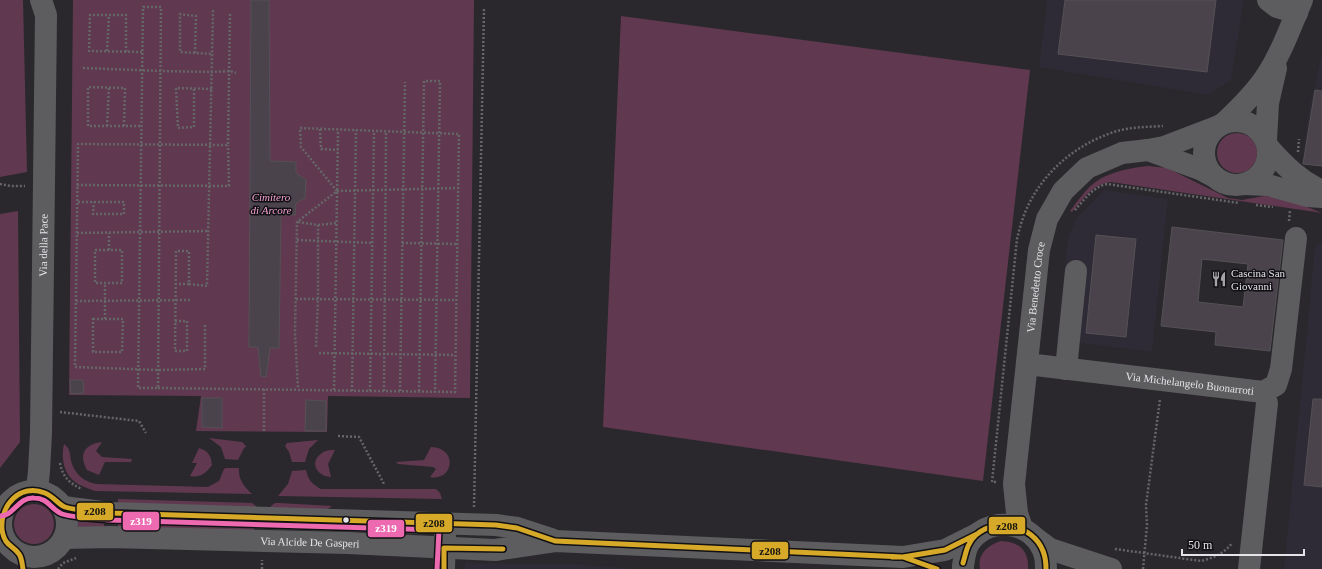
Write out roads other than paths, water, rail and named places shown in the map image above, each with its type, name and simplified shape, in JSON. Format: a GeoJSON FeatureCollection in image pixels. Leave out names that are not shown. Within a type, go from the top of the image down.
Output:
{"type":"FeatureCollection","features":[{"type":"Feature","properties":{"kind":"street","name":"Via della Pace"},"geometry":{"type":"LineString","coordinates":[[37,490],[41,433],[46,15],[41,0]]}},
{"type":"Feature","properties":{"kind":"street"},"geometry":{"type":"LineString","coordinates":[[1268,0],[1277,7],[1299,6],[1280,52],[1265,78],[1242,105],[1208,137],[1204,153],[1207,166],[1215,177],[1228,184],[1268,186],[1307,196],[1322,197]]}},
{"type":"Feature","properties":{"kind":"street"},"geometry":{"type":"LineString","coordinates":[[1245,184],[1254,180],[1263,171],[1268,160],[1268,103],[1280,52]]}},
{"type":"Feature","properties":{"kind":"street"},"geometry":{"type":"LineString","coordinates":[[1222,124],[1237,121],[1251,124],[1261,132],[1267,144],[1295,174],[1302,180],[1322,190]]}},
{"type":"Feature","properties":{"kind":"street","name":"Via Benedetto Croce"},"geometry":{"type":"LineString","coordinates":[[1046,569],[1043,548],[1028,532],[1017,513],[1014,484],[1039,250],[1047,219],[1063,191],[1087,168],[1122,154],[1148,150],[1182,141],[1222,124]]}},
{"type":"Feature","properties":{"kind":"street","name":"Via Benedetto Croce"},"geometry":{"type":"LineString","coordinates":[[1148,150],[1202,170],[1215,177]]}},
{"type":"Feature","properties":{"kind":"street","name":"Via Michelangelo Buonarroti"},"geometry":{"type":"LineString","coordinates":[[1027,364],[1263,392],[1276,385],[1280,369],[1296,238]]}},
{"type":"Feature","properties":{"kind":"street"},"geometry":{"type":"LineString","coordinates":[[1066,369],[1076,271]]}},
{"type":"Feature","properties":{"kind":"street"},"geometry":{"type":"LineString","coordinates":[[1249,569],[1267,403]]}},
{"type":"Feature","properties":{"kind":"street","name":"Via Benedetto Croce"},"geometry":{"type":"LineString","coordinates":[[963,569],[968,546],[1001,508],[1014,484]]}},
{"type":"Feature","properties":{"kind":"street"},"geometry":{"type":"LineString","coordinates":[[37,490],[47,493],[56,499],[63,507],[67,517],[67,528],[64,538],[56,549],[42,562],[29,557],[22,562],[2,538],[0,523],[2,509],[18,494],[37,490]]}},
{"type":"Feature","properties":{"kind":"street","name":"Via Alcide De Gasperi"},"geometry":{"type":"LineString","coordinates":[[63,507],[110,513],[472,523],[517,528],[555,541]]}},
{"type":"Feature","properties":{"kind":"street"},"geometry":{"type":"LineString","coordinates":[[444,558],[446,523]]}},
{"type":"Feature","properties":{"kind":"street"},"geometry":{"type":"LineString","coordinates":[[981,531],[999,524],[1014,525],[1028,532],[1050,549],[1111,569]]}},
{"type":"Feature","properties":{"kind":"street","name":"Via Alcide De Gasperi"},"geometry":{"type":"LineString","coordinates":[[64,538],[110,537],[348,543],[444,558],[555,541],[903,557],[945,550],[981,531]]}},
{"type":"Feature","properties":{"kind":"street","name":"Via Alcide De Gasperi"},"geometry":{"type":"LineString","coordinates":[[903,557],[936,569]]}},
{"type":"Feature","properties":{"kind":"place","name":"Cascina San Giovanni"},"geometry":{"type":"Point","coordinates":[1219,279]}},
{"type":"Feature","properties":{"kind":"park label","name":"Cimitero di Arcore"},"geometry":{"type":"Point","coordinates":[271,203]}}]}
